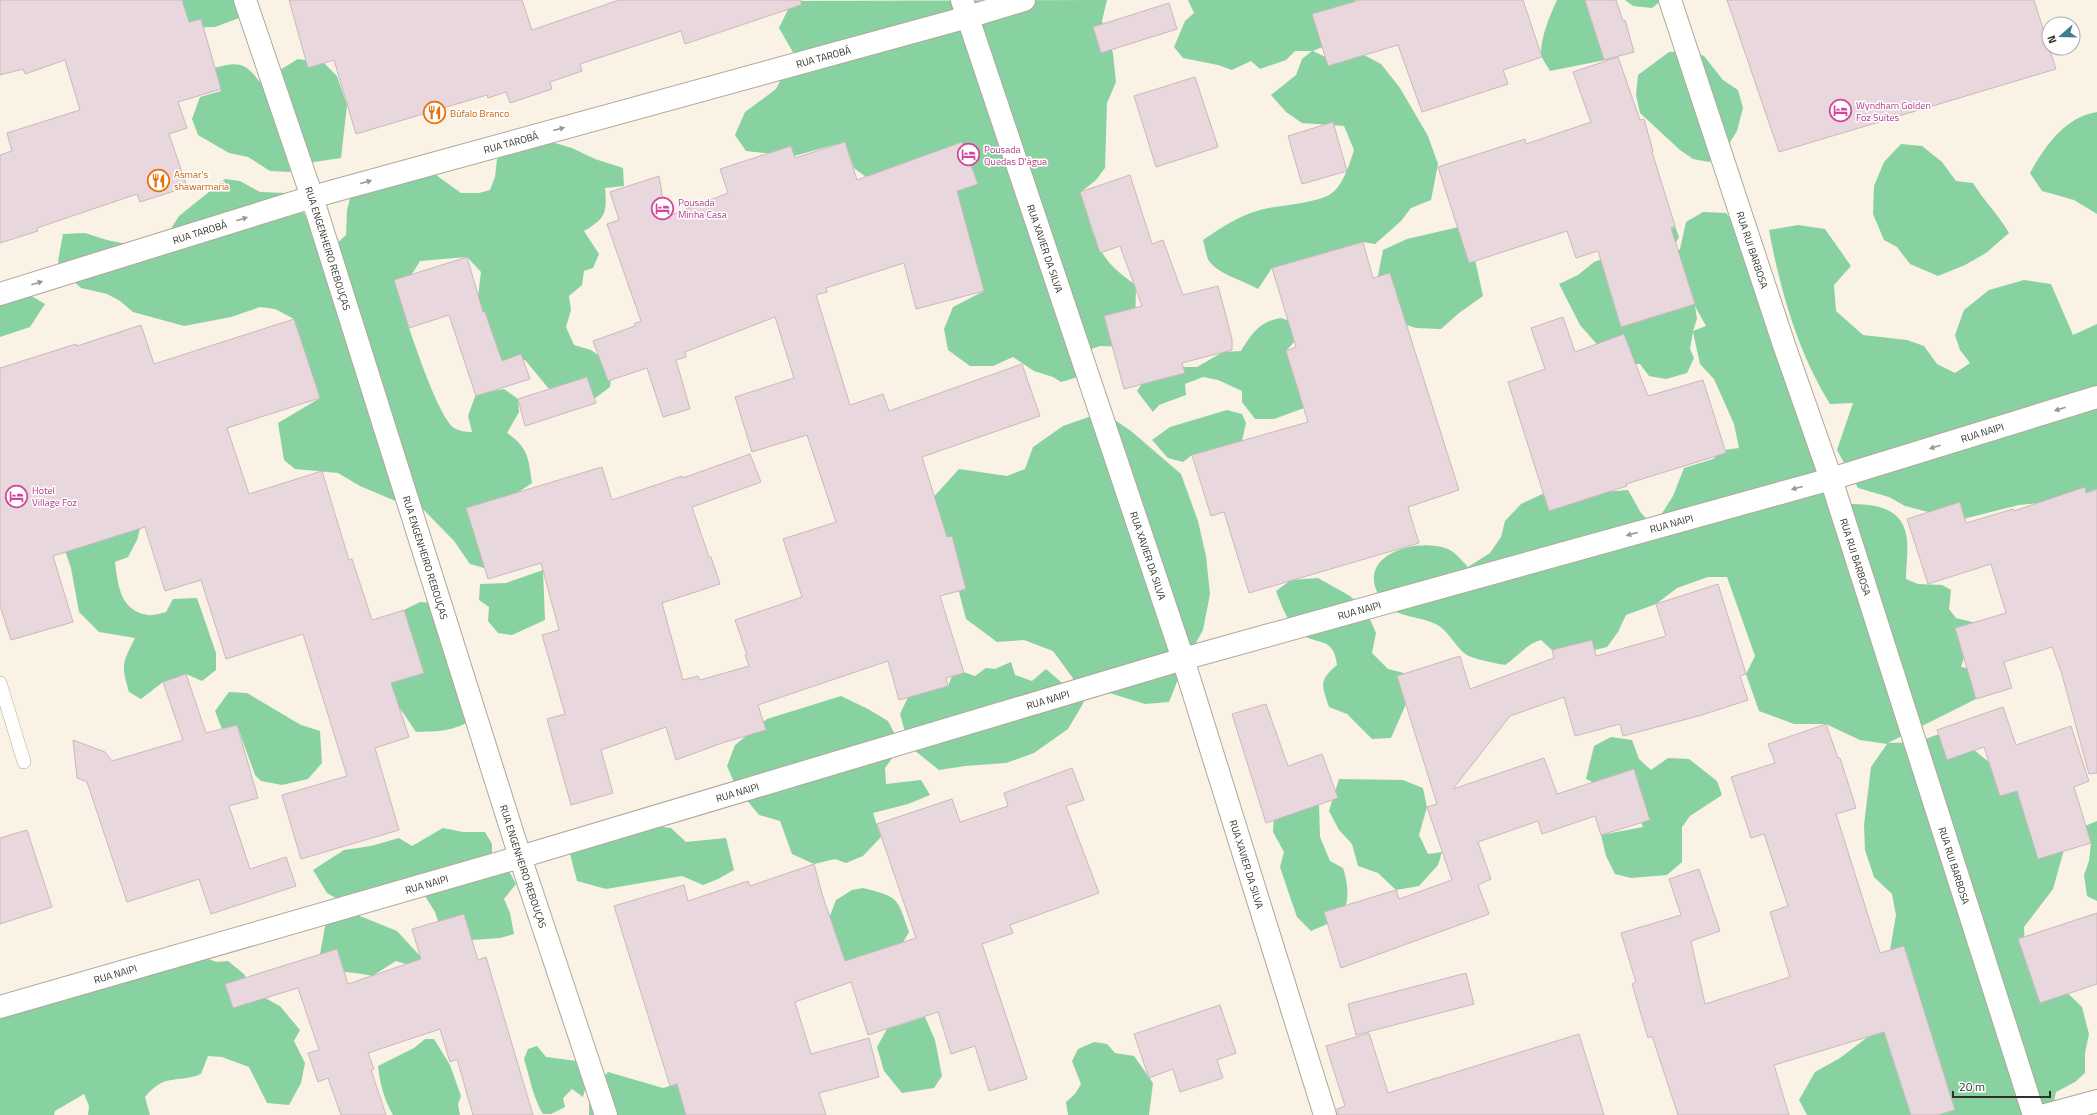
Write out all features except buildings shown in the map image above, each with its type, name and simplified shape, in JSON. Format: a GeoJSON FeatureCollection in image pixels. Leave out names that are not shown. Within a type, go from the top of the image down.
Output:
{"type":"FeatureCollection","features":[{"type":"Feature","properties":{"kind":"street","name":"RUA ENGENHEIRO REBOUÇAS"},"geometry":{"type":"LineString","coordinates":[[244,0],[312,197],[520,857],[606,1115]]}},
{"type":"Feature","properties":{"kind":"street","name":"RUA TAROBÁ"},"geometry":{"type":"LineString","coordinates":[[0,294],[312,197],[965,9],[1024,0]]}},
{"type":"Feature","properties":{"kind":"street","name":"RUA RUI BARBOSA"},"geometry":{"type":"LineString","coordinates":[[1670,0],[1749,242],[1831,479],[2034,1115]]}},
{"type":"Feature","properties":{"kind":"street","name":"RUA XAVIER DA SILVA"},"geometry":{"type":"LineString","coordinates":[[965,9],[1183,659],[1325,1115]]}},
{"type":"Feature","properties":{"kind":"street","name":"RUA NAIPI"},"geometry":{"type":"LineString","coordinates":[[0,1007],[520,857],[1183,659],[1831,479],[2097,397]]}},
{"type":"Feature","properties":{"kind":"street"},"geometry":{"type":"LineString","coordinates":[[2045,1115],[2097,1101]]}},
{"type":"Feature","properties":{"kind":"lane"},"geometry":{"type":"LineString","coordinates":[[0,683],[24,762]]}},
{"type":"Feature","properties":{"kind":"green space"},"geometry":{"type":"Polygon","coordinates":[[[151,0],[239,0],[239,18],[215,27],[178,28],[151,0]]]}},
{"type":"Feature","properties":{"kind":"green space"},"geometry":{"type":"Polygon","coordinates":[[[1107,0],[1102,21],[1113,53],[1116,82],[1107,103],[1105,168],[1096,180],[1081,192],[1093,234],[1098,245],[1112,265],[1122,275],[1136,285],[1135,331],[1123,347],[1100,346],[1083,352],[1078,377],[1061,382],[1053,377],[1034,371],[1013,357],[993,366],[970,366],[948,350],[944,329],[953,307],[984,291],[968,232],[953,228],[941,197],[978,184],[962,142],[866,177],[854,168],[845,142],[794,156],[746,151],[735,135],[745,112],[776,89],[794,54],[779,28],[792,1],[1107,0]]]}},
{"type":"Feature","properties":{"kind":"green space"},"geometry":{"type":"Polygon","coordinates":[[[1188,0],[1356,0],[1327,45],[1313,51],[1338,63],[1364,55],[1381,64],[1400,88],[1428,136],[1438,164],[1431,200],[1411,208],[1401,221],[1375,244],[1363,242],[1272,268],[1258,289],[1218,270],[1213,266],[1208,259],[1203,240],[1230,223],[1260,210],[1317,200],[1332,193],[1340,185],[1354,150],[1344,126],[1302,123],[1286,112],[1271,95],[1296,75],[1302,59],[1312,51],[1295,51],[1286,60],[1260,69],[1251,61],[1232,70],[1218,65],[1183,58],[1174,47],[1185,21],[1194,13],[1188,0]]]}},
{"type":"Feature","properties":{"kind":"green space"},"geometry":{"type":"Polygon","coordinates":[[[1557,0],[1585,0],[1592,23],[1600,27],[1610,59],[1550,71],[1542,57],[1541,51],[1543,36],[1557,0]]]}},
{"type":"Feature","properties":{"kind":"green space"},"geometry":{"type":"Polygon","coordinates":[[[1625,0],[1662,0],[1652,8],[1633,6],[1625,0]]]}},
{"type":"Feature","properties":{"kind":"green space"},"geometry":{"type":"Polygon","coordinates":[[[1691,51],[1704,56],[1723,80],[1738,90],[1743,108],[1737,131],[1724,152],[1709,162],[1693,159],[1680,150],[1640,113],[1636,95],[1638,75],[1669,52],[1691,51]]]}},
{"type":"Feature","properties":{"kind":"green space"},"geometry":{"type":"Polygon","coordinates":[[[298,59],[324,63],[337,76],[347,105],[341,158],[314,162],[289,172],[270,171],[248,157],[229,153],[198,135],[192,119],[200,97],[221,91],[214,68],[235,64],[240,65],[249,70],[260,82],[298,59]]]}},
{"type":"Feature","properties":{"kind":"green space"},"geometry":{"type":"Polygon","coordinates":[[[2097,112],[2097,214],[2074,200],[2042,191],[2030,173],[2042,153],[2057,134],[2075,120],[2097,112]]]}},
{"type":"Feature","properties":{"kind":"green space"},"geometry":{"type":"Polygon","coordinates":[[[541,139],[572,148],[595,159],[623,168],[624,186],[605,188],[606,203],[604,214],[597,222],[584,231],[599,254],[593,268],[584,271],[582,285],[569,296],[571,310],[566,327],[574,345],[591,350],[612,365],[610,387],[590,402],[559,401],[525,360],[506,363],[486,349],[478,315],[481,305],[478,297],[481,272],[467,257],[420,261],[412,274],[424,299],[409,328],[428,381],[448,421],[456,429],[472,432],[468,416],[476,394],[504,389],[518,399],[519,412],[507,433],[519,443],[526,454],[530,467],[532,483],[508,499],[502,573],[470,564],[454,541],[420,506],[393,500],[360,486],[338,473],[295,469],[284,460],[278,423],[320,398],[294,319],[275,309],[260,307],[231,317],[184,326],[133,312],[120,301],[107,294],[81,288],[61,270],[58,261],[63,234],[85,233],[107,240],[136,246],[165,238],[179,216],[225,179],[240,181],[260,192],[287,193],[302,210],[310,224],[334,246],[346,235],[347,210],[352,191],[425,171],[436,175],[461,193],[479,193],[490,190],[495,177],[497,159],[522,145],[541,139]]]}},
{"type":"Feature","properties":{"kind":"green space"},"geometry":{"type":"Polygon","coordinates":[[[1901,144],[1922,146],[1942,162],[1956,181],[1973,183],[2009,233],[1986,253],[1965,265],[1938,276],[1910,264],[1897,247],[1884,240],[1873,214],[1874,186],[1884,162],[1901,144]]]}},
{"type":"Feature","properties":{"kind":"green space"},"geometry":{"type":"Polygon","coordinates":[[[1703,212],[1726,213],[1736,225],[1848,504],[1876,506],[1892,512],[1903,525],[1906,534],[1906,579],[1918,584],[1942,585],[1951,590],[1949,609],[1956,618],[1976,623],[1961,667],[1976,670],[1976,699],[1888,743],[1917,742],[1950,730],[1990,763],[2014,768],[2065,846],[2053,889],[2024,927],[2025,952],[2082,1007],[2089,1034],[2085,1053],[2085,1073],[2075,1082],[2056,1092],[2051,1115],[1807,1115],[1799,1100],[1815,1072],[1840,1058],[1869,1036],[1904,946],[1890,950],[1896,915],[1892,894],[1874,877],[1865,850],[1864,825],[1871,767],[1887,744],[1860,740],[1826,724],[1794,724],[1759,711],[1746,674],[1755,656],[1727,577],[1708,577],[1677,588],[1656,604],[1626,615],[1618,632],[1607,647],[1575,655],[1552,650],[1541,640],[1527,647],[1505,665],[1467,655],[1439,626],[1426,620],[1395,612],[1389,608],[1384,603],[1375,588],[1374,574],[1379,563],[1389,555],[1401,549],[1431,545],[1445,548],[1455,553],[1468,567],[1490,553],[1501,537],[1505,521],[1521,504],[1551,490],[1604,492],[1628,490],[1641,513],[1654,526],[1673,496],[1684,468],[1713,459],[1724,450],[1739,448],[1734,424],[1714,379],[1700,364],[1693,332],[1690,349],[1694,358],[1687,373],[1666,379],[1649,376],[1640,364],[1627,364],[1602,350],[1580,325],[1559,284],[1578,275],[1594,262],[1660,238],[1675,226],[1679,237],[1669,255],[1680,249],[1686,222],[1703,212]],[[1661,268],[1608,284],[1621,327],[1695,304],[1687,293],[1661,268]],[[1695,306],[1697,319],[1693,331],[1706,326],[1695,306]]]}},
{"type":"Feature","properties":{"kind":"green space"},"geometry":{"type":"Polygon","coordinates":[[[1798,225],[1825,229],[1851,266],[1834,285],[1836,311],[1863,335],[1907,340],[1924,346],[1937,364],[1955,373],[1970,363],[1960,350],[1955,335],[1964,310],[1989,290],[2024,280],[2051,284],[2073,335],[2097,324],[2097,497],[2019,505],[1955,521],[1905,506],[1889,497],[1858,488],[1837,450],[1853,403],[1830,404],[1819,384],[1809,364],[1792,320],[1773,253],[1769,230],[1798,225]]]}},
{"type":"Feature","properties":{"kind":"green space"},"geometry":{"type":"Polygon","coordinates":[[[1463,226],[1473,250],[1483,296],[1459,313],[1441,329],[1416,328],[1400,323],[1376,286],[1383,250],[1407,239],[1463,226]]]}},
{"type":"Feature","properties":{"kind":"green space"},"geometry":{"type":"Polygon","coordinates":[[[0,282],[20,289],[45,304],[30,327],[0,337],[0,282]]]}},
{"type":"Feature","properties":{"kind":"green space"},"geometry":{"type":"Polygon","coordinates":[[[1281,318],[1295,323],[1294,342],[1286,351],[1297,385],[1329,399],[1274,419],[1255,419],[1242,402],[1242,391],[1218,380],[1203,377],[1185,384],[1186,395],[1159,405],[1153,412],[1137,391],[1148,375],[1162,367],[1197,367],[1223,352],[1241,351],[1257,329],[1267,322],[1281,318]]]}},
{"type":"Feature","properties":{"kind":"green space"},"geometry":{"type":"Polygon","coordinates":[[[1227,410],[1242,414],[1246,423],[1242,441],[1192,455],[1183,462],[1168,458],[1152,440],[1170,427],[1227,410]]]}},
{"type":"Feature","properties":{"kind":"green space"},"geometry":{"type":"Polygon","coordinates":[[[1103,412],[1131,431],[1181,474],[1198,521],[1206,556],[1210,594],[1203,630],[1185,662],[1169,702],[1145,704],[1103,691],[1080,688],[1053,651],[1024,640],[997,642],[966,619],[958,588],[919,513],[959,469],[1007,476],[1025,469],[1033,447],[1063,426],[1103,412]]]}},
{"type":"Feature","properties":{"kind":"green space"},"geometry":{"type":"Polygon","coordinates":[[[143,518],[137,540],[128,557],[115,562],[117,579],[122,596],[131,608],[139,613],[150,615],[166,612],[173,599],[197,598],[216,653],[216,670],[202,681],[186,674],[163,682],[141,699],[129,692],[124,669],[127,653],[135,638],[99,632],[79,612],[71,568],[62,542],[143,518]]]}},
{"type":"Feature","properties":{"kind":"green space"},"geometry":{"type":"Polygon","coordinates":[[[543,570],[545,620],[512,635],[498,633],[488,621],[489,607],[479,600],[480,584],[506,583],[543,570]]]}},
{"type":"Feature","properties":{"kind":"green space"},"geometry":{"type":"Polygon","coordinates":[[[1318,578],[1350,596],[1366,610],[1376,633],[1372,653],[1388,669],[1404,673],[1406,704],[1391,738],[1372,739],[1347,714],[1329,707],[1323,684],[1327,675],[1337,665],[1335,655],[1327,644],[1309,638],[1296,629],[1289,621],[1284,611],[1276,591],[1291,580],[1318,578]]]}},
{"type":"Feature","properties":{"kind":"green space"},"geometry":{"type":"Polygon","coordinates":[[[420,602],[434,603],[472,719],[452,729],[416,732],[399,707],[391,683],[424,673],[404,610],[420,602]]]}},
{"type":"Feature","properties":{"kind":"green space"},"geometry":{"type":"Polygon","coordinates":[[[1011,662],[1015,675],[1032,681],[1046,669],[1084,702],[1068,729],[1034,753],[1006,763],[965,766],[939,770],[909,746],[900,714],[908,697],[948,686],[955,669],[975,676],[986,668],[995,669],[1011,662]]]}},
{"type":"Feature","properties":{"kind":"green space"},"geometry":{"type":"Polygon","coordinates":[[[229,692],[247,693],[301,725],[320,731],[322,763],[308,779],[282,785],[261,781],[255,775],[237,725],[222,729],[215,711],[229,692]]]}},
{"type":"Feature","properties":{"kind":"green space"},"geometry":{"type":"Polygon","coordinates":[[[841,696],[868,709],[888,721],[901,746],[885,768],[886,784],[921,780],[930,795],[908,804],[873,813],[881,837],[863,856],[846,863],[835,859],[814,864],[792,854],[780,821],[759,815],[736,787],[727,766],[735,745],[767,719],[841,696]]]}},
{"type":"Feature","properties":{"kind":"green space"},"geometry":{"type":"Polygon","coordinates":[[[1611,737],[1632,740],[1639,759],[1651,770],[1668,758],[1689,759],[1717,781],[1722,795],[1690,816],[1682,827],[1682,862],[1667,875],[1631,878],[1615,874],[1606,856],[1601,835],[1643,827],[1633,801],[1586,779],[1594,746],[1611,737]]]}},
{"type":"Feature","properties":{"kind":"green space"},"geometry":{"type":"Polygon","coordinates":[[[1339,779],[1403,780],[1423,788],[1427,807],[1419,835],[1428,854],[1442,852],[1438,865],[1419,886],[1396,890],[1378,873],[1358,866],[1352,844],[1339,830],[1329,811],[1339,779]]]}},
{"type":"Feature","properties":{"kind":"green space"},"geometry":{"type":"Polygon","coordinates":[[[1307,802],[1319,805],[1320,837],[1330,861],[1343,868],[1348,894],[1345,908],[1337,918],[1311,931],[1297,917],[1280,867],[1284,852],[1273,832],[1274,811],[1307,802]]]}},
{"type":"Feature","properties":{"kind":"green space"},"geometry":{"type":"Polygon","coordinates":[[[2097,821],[2097,901],[2087,896],[2084,875],[2089,861],[2091,843],[2085,826],[2097,821]]]}},
{"type":"Feature","properties":{"kind":"green space"},"geometry":{"type":"Polygon","coordinates":[[[657,826],[671,828],[686,842],[726,838],[734,870],[703,885],[682,876],[606,889],[577,881],[570,854],[586,841],[657,826]]]}},
{"type":"Feature","properties":{"kind":"green space"},"geometry":{"type":"Polygon","coordinates":[[[443,828],[463,832],[485,832],[492,844],[492,865],[509,871],[516,884],[504,899],[510,913],[514,934],[500,938],[472,940],[441,930],[435,912],[425,896],[346,904],[327,893],[313,870],[344,850],[371,846],[399,838],[412,846],[443,828]]]}},
{"type":"Feature","properties":{"kind":"green space"},"geometry":{"type":"Polygon","coordinates":[[[863,888],[884,894],[895,900],[899,905],[909,932],[897,953],[841,969],[829,945],[830,916],[836,900],[852,890],[863,888]]]}},
{"type":"Feature","properties":{"kind":"green space"},"geometry":{"type":"Polygon","coordinates":[[[355,914],[397,931],[420,956],[420,965],[439,1025],[430,1033],[406,964],[396,961],[372,976],[337,969],[325,961],[320,954],[327,916],[355,914]]]}},
{"type":"Feature","properties":{"kind":"green space"},"geometry":{"type":"Polygon","coordinates":[[[205,958],[217,962],[228,961],[244,974],[252,987],[265,998],[280,1006],[300,1030],[294,1041],[305,1063],[301,1083],[289,1105],[267,1103],[249,1067],[222,1057],[208,1056],[201,1074],[192,1077],[165,1081],[152,1089],[145,1097],[150,1115],[88,1115],[89,1106],[84,1094],[55,1111],[54,1115],[0,1115],[0,1009],[205,958]]]}},
{"type":"Feature","properties":{"kind":"green space"},"geometry":{"type":"Polygon","coordinates":[[[925,1017],[935,1040],[942,1076],[934,1088],[902,1093],[884,1071],[877,1047],[887,1029],[925,1017]]]}},
{"type":"Feature","properties":{"kind":"green space"},"geometry":{"type":"Polygon","coordinates":[[[425,1039],[434,1039],[450,1065],[461,1096],[458,1104],[460,1115],[393,1115],[387,1103],[378,1066],[414,1048],[425,1039]]]}},
{"type":"Feature","properties":{"kind":"green space"},"geometry":{"type":"Polygon","coordinates":[[[1094,1042],[1107,1044],[1115,1053],[1134,1056],[1153,1083],[1149,1115],[1068,1115],[1066,1102],[1075,1094],[1081,1084],[1072,1061],[1078,1049],[1094,1042]]]}},
{"type":"Feature","properties":{"kind":"green space"},"geometry":{"type":"Polygon","coordinates":[[[537,1046],[546,1057],[577,1061],[586,1086],[583,1097],[572,1089],[563,1098],[565,1107],[551,1114],[543,1114],[540,1108],[534,1095],[524,1059],[528,1049],[537,1046]]]}},
{"type":"Feature","properties":{"kind":"green space"},"geometry":{"type":"Polygon","coordinates":[[[608,1072],[663,1088],[679,1083],[693,1115],[589,1115],[589,1092],[608,1072]]]}},
{"type":"Feature","properties":{"kind":"place","name":"Wyndham Golden Foz Suítes"},"geometry":{"type":"Point","coordinates":[1841,111]}},
{"type":"Feature","properties":{"kind":"place","name":"Búfalo Branco"},"geometry":{"type":"Point","coordinates":[434,113]}},
{"type":"Feature","properties":{"kind":"place","name":"Pousada Quedas D'água"},"geometry":{"type":"Point","coordinates":[969,155]}},
{"type":"Feature","properties":{"kind":"place","name":"Asmar's shawarmaria"},"geometry":{"type":"Point","coordinates":[159,180]}},
{"type":"Feature","properties":{"kind":"place","name":"Pousada Minha Casa"},"geometry":{"type":"Point","coordinates":[662,208]}},
{"type":"Feature","properties":{"kind":"place","name":"Hotel Village Foz"},"geometry":{"type":"Point","coordinates":[17,496]}}]}
